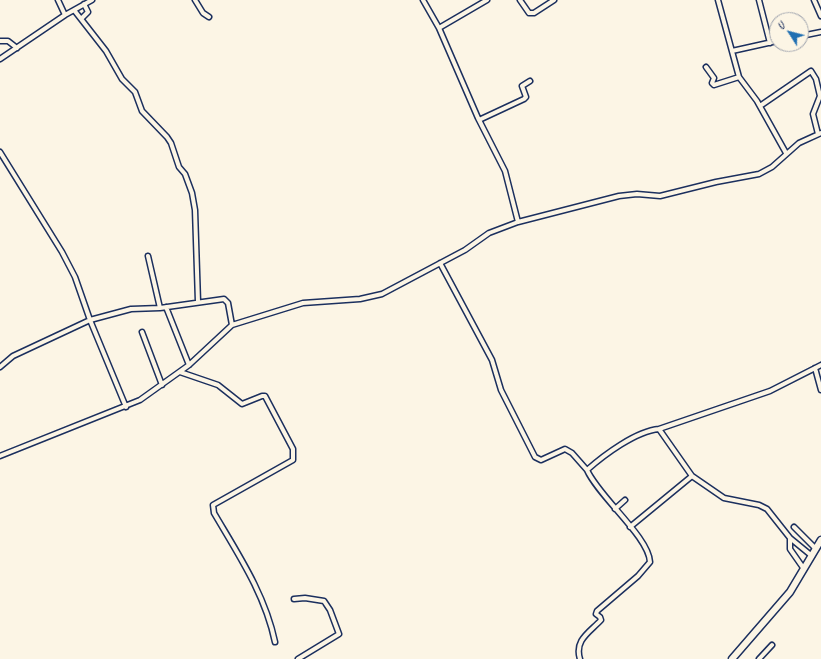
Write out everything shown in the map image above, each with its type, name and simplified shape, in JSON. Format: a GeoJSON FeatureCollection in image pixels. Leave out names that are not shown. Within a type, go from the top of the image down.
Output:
{"type":"FeatureCollection","features":[{"type":"Feature","properties":{"kind":"main road"},"geometry":{"type":"LineString","coordinates":[[735,658],[780,603],[804,569],[821,540]]}},
{"type":"Feature","properties":{"kind":"street"},"geometry":{"type":"LineString","coordinates":[[58,0],[65,15]]}},
{"type":"Feature","properties":{"kind":"street"},"geometry":{"type":"LineString","coordinates":[[0,59],[65,15],[92,0]]}},
{"type":"Feature","properties":{"kind":"street"},"geometry":{"type":"LineString","coordinates":[[195,0],[203,13],[209,17]]}},
{"type":"Feature","properties":{"kind":"street"},"geometry":{"type":"LineString","coordinates":[[439,28],[487,0]]}},
{"type":"Feature","properties":{"kind":"street"},"geometry":{"type":"LineString","coordinates":[[520,0],[528,12],[531,13],[554,0]]}},
{"type":"Feature","properties":{"kind":"street"},"geometry":{"type":"LineString","coordinates":[[718,0],[739,77],[760,106],[786,153]]}},
{"type":"Feature","properties":{"kind":"street"},"geometry":{"type":"LineString","coordinates":[[758,0],[769,39]]}},
{"type":"Feature","properties":{"kind":"street"},"geometry":{"type":"LineString","coordinates":[[814,0],[821,16]]}},
{"type":"Feature","properties":{"kind":"street"},"geometry":{"type":"LineString","coordinates":[[425,1],[439,28],[479,120],[505,172],[518,222]]}},
{"type":"Feature","properties":{"kind":"street"},"geometry":{"type":"LineString","coordinates":[[82,18],[88,12],[84,4]]}},
{"type":"Feature","properties":{"kind":"street"},"geometry":{"type":"LineString","coordinates":[[74,10],[82,18],[108,54],[122,79],[135,92],[142,111],[169,139],[178,167],[186,174],[192,193],[195,213],[198,302]]}},
{"type":"Feature","properties":{"kind":"street"},"geometry":{"type":"LineString","coordinates":[[809,34],[821,32]]}},
{"type":"Feature","properties":{"kind":"street"},"geometry":{"type":"LineString","coordinates":[[0,40],[8,41],[17,48]]}},
{"type":"Feature","properties":{"kind":"street"},"geometry":{"type":"LineString","coordinates":[[732,51],[769,43]]}},
{"type":"Feature","properties":{"kind":"street"},"geometry":{"type":"LineString","coordinates":[[706,68],[714,78],[712,83],[714,85],[739,77]]}},
{"type":"Feature","properties":{"kind":"street"},"geometry":{"type":"LineString","coordinates":[[0,456],[126,407],[180,372],[232,325],[303,303],[360,299],[377,295],[464,250],[489,233],[518,222],[620,196],[638,194],[660,196],[716,182],[759,174],[772,167],[786,153],[804,140],[820,133],[813,114],[820,96],[816,79],[811,71],[760,106]]}},
{"type":"Feature","properties":{"kind":"street"},"geometry":{"type":"LineString","coordinates":[[479,120],[524,99],[526,97],[522,86],[530,81]]}},
{"type":"Feature","properties":{"kind":"street"},"geometry":{"type":"LineString","coordinates":[[0,152],[62,252],[75,277],[90,320],[126,407]]}},
{"type":"Feature","properties":{"kind":"street"},"geometry":{"type":"LineString","coordinates":[[148,256],[160,308]]}},
{"type":"Feature","properties":{"kind":"street"},"geometry":{"type":"LineString","coordinates":[[440,263],[492,360],[496,378],[505,399],[535,458],[541,460],[566,449],[572,453],[587,470],[596,488],[616,509],[647,550],[649,564],[643,572],[597,611],[596,614],[600,617],[600,620],[583,637],[579,644],[580,659]]}},
{"type":"Feature","properties":{"kind":"street"},"geometry":{"type":"LineString","coordinates":[[0,367],[13,356],[90,320],[131,309],[160,308],[198,302],[226,300],[228,303],[232,325]]}},
{"type":"Feature","properties":{"kind":"street"},"geometry":{"type":"LineString","coordinates":[[166,307],[189,365]]}},
{"type":"Feature","properties":{"kind":"street"},"geometry":{"type":"LineString","coordinates":[[142,332],[162,385]]}},
{"type":"Feature","properties":{"kind":"street"},"geometry":{"type":"LineString","coordinates":[[587,470],[625,443],[659,429],[762,394],[821,365]]}},
{"type":"Feature","properties":{"kind":"street"},"geometry":{"type":"LineString","coordinates":[[815,368],[821,390]]}},
{"type":"Feature","properties":{"kind":"street"},"geometry":{"type":"LineString","coordinates":[[180,372],[218,385],[242,404],[265,396],[293,449],[293,460],[213,505],[214,513],[258,591],[270,617],[275,642]]}},
{"type":"Feature","properties":{"kind":"street"},"geometry":{"type":"LineString","coordinates":[[659,429],[692,476],[724,498],[759,505],[767,509],[790,538],[812,556]]}},
{"type":"Feature","properties":{"kind":"street"},"geometry":{"type":"LineString","coordinates":[[630,527],[692,476]]}},
{"type":"Feature","properties":{"kind":"street"},"geometry":{"type":"LineString","coordinates":[[616,509],[625,500]]}},
{"type":"Feature","properties":{"kind":"street"},"geometry":{"type":"LineString","coordinates":[[794,527],[816,549]]}},
{"type":"Feature","properties":{"kind":"street"},"geometry":{"type":"LineString","coordinates":[[790,538],[790,549],[804,569]]}},
{"type":"Feature","properties":{"kind":"street"},"geometry":{"type":"LineString","coordinates":[[294,599],[305,598],[324,601],[330,610],[339,634],[298,659]]}},
{"type":"Feature","properties":{"kind":"street"},"geometry":{"type":"LineString","coordinates":[[759,659],[772,645]]}}]}
